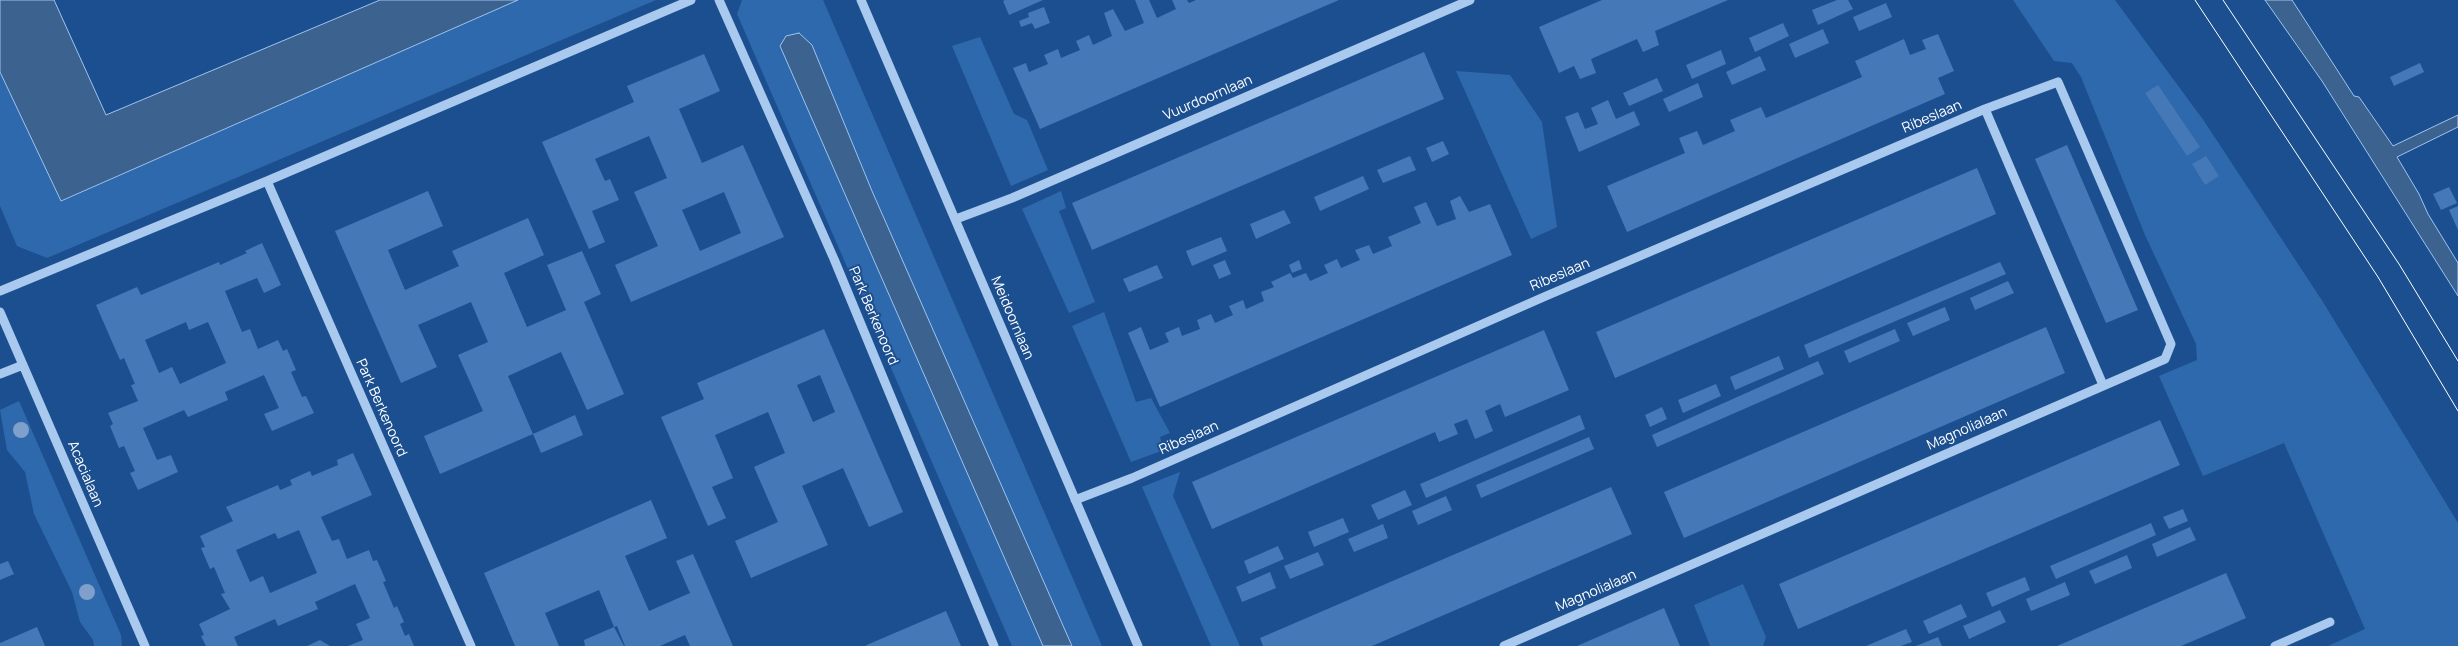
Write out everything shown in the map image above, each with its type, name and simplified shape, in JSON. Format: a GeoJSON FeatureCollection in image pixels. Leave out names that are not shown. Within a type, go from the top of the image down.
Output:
{"type":"FeatureCollection","features":[{"type":"Feature","properties":{"kind":"street"},"geometry":{"type":"LineString","coordinates":[[0,291],[267,181],[691,0]]}},
{"type":"Feature","properties":{"kind":"street","name":"Park Berkenoord"},"geometry":{"type":"LineString","coordinates":[[719,0],[834,259],[994,646]]}},
{"type":"Feature","properties":{"kind":"street","name":"Meidoornlaan"},"geometry":{"type":"LineString","coordinates":[[861,0],[1138,646]]}},
{"type":"Feature","properties":{"kind":"street","name":"Vuurdoornlaan"},"geometry":{"type":"LineString","coordinates":[[956,219],[1021,194],[1470,0]]}},
{"type":"Feature","properties":{"kind":"street","name":"Ribeslaan"},"geometry":{"type":"LineString","coordinates":[[1075,500],[1132,478],[1537,300],[1985,110],[2058,82]]}},
{"type":"Feature","properties":{"kind":"street","name":"Magnolialaan"},"geometry":{"type":"LineString","coordinates":[[1504,646],[2165,359],[2170,344],[2058,82]]}},
{"type":"Feature","properties":{"kind":"street"},"geometry":{"type":"LineString","coordinates":[[1985,110],[2103,385]]}},
{"type":"Feature","properties":{"kind":"street","name":"Park Berkenoord"},"geometry":{"type":"LineString","coordinates":[[267,181],[471,646]]}},
{"type":"Feature","properties":{"kind":"street","name":"Acacialaan"},"geometry":{"type":"LineString","coordinates":[[0,312],[145,646]]}},
{"type":"Feature","properties":{"kind":"street"},"geometry":{"type":"LineString","coordinates":[[0,374],[23,365]]}},
{"type":"Feature","properties":{"kind":"street"},"geometry":{"type":"LineString","coordinates":[[2275,646],[2330,622]]}},
{"type":"Feature","properties":{"kind":"shaded area"},"geometry":{"type":"Polygon","coordinates":[[[0,0],[54,0],[106,115],[380,0],[518,0],[61,201],[0,72],[0,0]]]}},
{"type":"Feature","properties":{"kind":"shaded area"},"geometry":{"type":"Polygon","coordinates":[[[518,0],[656,0],[47,258],[17,246],[0,206],[0,72],[62,201],[518,0]]]}},
{"type":"Feature","properties":{"kind":"shaded area"},"geometry":{"type":"Polygon","coordinates":[[[742,0],[823,0],[1102,646],[1012,646],[737,14],[742,0]]]}},
{"type":"Feature","properties":{"kind":"shaded area"},"geometry":{"type":"Polygon","coordinates":[[[2013,0],[2115,0],[2204,121],[2323,302],[2458,523],[2458,646],[2328,646],[2365,629],[2284,443],[2203,476],[2159,376],[2197,360],[2196,344],[2145,235],[2081,77],[2072,63],[2054,61],[2013,0]]]}},
{"type":"Feature","properties":{"kind":"shaded area"},"geometry":{"type":"Polygon","coordinates":[[[2265,0],[2292,0],[2354,96],[2359,97],[2393,146],[2458,115],[2458,127],[2397,157],[2419,194],[2428,214],[2458,263],[2458,296],[2322,81],[2265,0]]]}},
{"type":"Feature","properties":{"kind":"shaded area"},"geometry":{"type":"Polygon","coordinates":[[[799,33],[812,45],[872,191],[1072,646],[1043,646],[780,46],[786,36],[799,33]]]}},
{"type":"Feature","properties":{"kind":"shaded area"},"geometry":{"type":"Polygon","coordinates":[[[980,37],[1014,114],[1027,120],[1048,170],[1011,186],[952,46],[980,37]]]}},
{"type":"Feature","properties":{"kind":"shaded area"},"geometry":{"type":"Polygon","coordinates":[[[1456,71],[1510,75],[1542,122],[1557,227],[1531,239],[1456,71]]]}},
{"type":"Feature","properties":{"kind":"shaded area"},"geometry":{"type":"Polygon","coordinates":[[[1061,191],[1066,208],[1059,211],[1095,302],[1069,313],[1022,209],[1061,191]]]}},
{"type":"Feature","properties":{"kind":"shaded area"},"geometry":{"type":"Polygon","coordinates":[[[1104,312],[1136,402],[1151,398],[1170,433],[1160,437],[1164,450],[1131,462],[1072,326],[1104,312]]]}},
{"type":"Feature","properties":{"kind":"shaded area"},"geometry":{"type":"Polygon","coordinates":[[[19,401],[121,635],[122,646],[94,646],[93,640],[80,622],[72,592],[34,514],[25,472],[7,450],[0,410],[19,401]]]}},
{"type":"Feature","properties":{"kind":"shaded area"},"geometry":{"type":"Polygon","coordinates":[[[1180,472],[1173,496],[1240,646],[1211,646],[1142,487],[1180,472]]]}},
{"type":"Feature","properties":{"kind":"shaded area"},"geometry":{"type":"Polygon","coordinates":[[[1743,584],[1766,637],[1763,646],[1710,646],[1694,605],[1743,584]]]}},
{"type":"Feature","properties":{"kind":"building"},"geometry":{"type":"Polygon","coordinates":[[[1043,0],[1009,15],[1003,1],[1043,0]]]}},
{"type":"Feature","properties":{"kind":"building"},"geometry":{"type":"Polygon","coordinates":[[[1135,0],[1149,0],[1157,18],[1176,9],[1172,0],[1187,0],[1189,3],[1196,0],[1339,0],[1040,129],[1013,68],[1026,63],[1029,72],[1048,64],[1044,55],[1058,49],[1061,58],[1080,50],[1076,41],[1089,35],[1093,45],[1112,36],[1104,13],[1113,9],[1125,31],[1144,23],[1135,0]]]}},
{"type":"Feature","properties":{"kind":"building"},"geometry":{"type":"Polygon","coordinates":[[[1602,0],[1728,0],[1655,31],[1659,45],[1643,52],[1637,39],[1591,59],[1596,73],[1580,79],[1574,66],[1559,73],[1539,27],[1602,0]]]}},
{"type":"Feature","properties":{"kind":"building"},"geometry":{"type":"Polygon","coordinates":[[[1837,0],[1848,0],[1853,9],[1818,25],[1812,10],[1837,0]]]}},
{"type":"Feature","properties":{"kind":"building"},"geometry":{"type":"Polygon","coordinates":[[[1886,3],[1892,17],[1859,31],[1853,17],[1886,3]]]}},
{"type":"Feature","properties":{"kind":"building"},"geometry":{"type":"Polygon","coordinates":[[[1044,7],[1050,23],[1035,29],[1032,23],[1021,27],[1019,21],[1029,17],[1028,13],[1044,7]]]}},
{"type":"Feature","properties":{"kind":"building"},"geometry":{"type":"Polygon","coordinates":[[[1783,23],[1789,36],[1755,52],[1749,38],[1783,23]]]}},
{"type":"Feature","properties":{"kind":"building"},"geometry":{"type":"Polygon","coordinates":[[[1823,29],[1829,43],[1795,58],[1789,44],[1823,29]]]}},
{"type":"Feature","properties":{"kind":"building"},"geometry":{"type":"Polygon","coordinates":[[[1938,34],[1954,71],[1938,78],[1945,94],[1627,232],[1607,186],[1685,153],[1679,138],[1697,131],[1703,145],[1735,131],[1730,120],[1761,107],[1766,118],[1862,77],[1855,61],[1904,39],[1910,55],[1926,49],[1922,40],[1938,34]]]}},
{"type":"Feature","properties":{"kind":"building"},"geometry":{"type":"Polygon","coordinates":[[[1721,50],[1726,64],[1692,79],[1686,65],[1721,50]]]}},
{"type":"Feature","properties":{"kind":"building"},"geometry":{"type":"Polygon","coordinates":[[[1424,52],[1444,99],[1092,250],[1072,203],[1424,52]]]}},
{"type":"Feature","properties":{"kind":"building"},"geometry":{"type":"Polygon","coordinates":[[[704,54],[720,91],[679,109],[702,163],[743,145],[784,237],[631,302],[615,265],[658,246],[634,192],[667,178],[649,136],[595,159],[605,181],[610,179],[619,200],[592,211],[605,242],[589,249],[542,142],[634,102],[627,86],[704,54]],[[724,192],[682,210],[700,251],[741,233],[724,192]]]}},
{"type":"Feature","properties":{"kind":"building"},"geometry":{"type":"Polygon","coordinates":[[[1760,56],[1766,70],[1732,85],[1726,72],[1760,56]]]}},
{"type":"Feature","properties":{"kind":"building"},"geometry":{"type":"Polygon","coordinates":[[[2420,63],[2424,72],[2394,86],[2390,77],[2420,63]]]}},
{"type":"Feature","properties":{"kind":"building"},"geometry":{"type":"Polygon","coordinates":[[[1657,78],[1663,91],[1629,106],[1623,93],[1657,78]]]}},
{"type":"Feature","properties":{"kind":"building"},"geometry":{"type":"Polygon","coordinates":[[[1698,83],[1703,97],[1669,112],[1663,99],[1698,83]]]}},
{"type":"Feature","properties":{"kind":"building"},"geometry":{"type":"Polygon","coordinates":[[[2158,85],[2200,147],[2187,156],[2145,93],[2158,85]]]}},
{"type":"Feature","properties":{"kind":"building"},"geometry":{"type":"Polygon","coordinates":[[[1608,100],[1616,119],[1634,111],[1640,125],[1579,152],[1565,117],[1578,112],[1585,129],[1598,124],[1591,108],[1608,100]]]}},
{"type":"Feature","properties":{"kind":"building"},"geometry":{"type":"Polygon","coordinates":[[[1443,141],[1449,154],[1432,162],[1426,148],[1443,141]]]}},
{"type":"Feature","properties":{"kind":"building"},"geometry":{"type":"Polygon","coordinates":[[[2067,145],[2138,310],[2106,323],[2035,159],[2067,145]]]}},
{"type":"Feature","properties":{"kind":"building"},"geometry":{"type":"Polygon","coordinates":[[[1410,156],[1416,170],[1383,183],[1377,170],[1410,156]]]}},
{"type":"Feature","properties":{"kind":"building"},"geometry":{"type":"Polygon","coordinates":[[[2206,156],[2219,176],[2205,185],[2192,164],[2206,156]]]}},
{"type":"Feature","properties":{"kind":"building"},"geometry":{"type":"Polygon","coordinates":[[[1977,168],[1996,214],[1615,378],[1596,332],[1977,168]]]}},
{"type":"Feature","properties":{"kind":"building"},"geometry":{"type":"Polygon","coordinates":[[[1363,176],[1369,189],[1320,211],[1314,197],[1363,176]]]}},
{"type":"Feature","properties":{"kind":"building"},"geometry":{"type":"Polygon","coordinates":[[[2449,187],[2457,203],[2441,210],[2433,194],[2449,187]]]}},
{"type":"Feature","properties":{"kind":"building"},"geometry":{"type":"Polygon","coordinates":[[[428,191],[443,226],[388,250],[405,290],[459,266],[452,251],[528,218],[544,255],[504,273],[527,327],[566,310],[547,265],[582,251],[601,294],[584,302],[624,394],[587,410],[561,352],[508,376],[533,434],[440,474],[424,436],[483,411],[458,355],[488,342],[471,302],[418,325],[437,367],[401,383],[335,231],[428,191]]]}},
{"type":"Feature","properties":{"kind":"building"},"geometry":{"type":"Polygon","coordinates":[[[1460,196],[1469,212],[1490,204],[1512,255],[1160,407],[1128,333],[1141,327],[1150,350],[1169,342],[1165,333],[1179,327],[1182,336],[1200,329],[1197,320],[1211,314],[1215,323],[1233,315],[1229,306],[1243,300],[1246,309],[1264,301],[1261,292],[1274,287],[1271,282],[1290,273],[1293,278],[1306,273],[1310,281],[1328,273],[1324,265],[1337,259],[1341,268],[1360,260],[1355,250],[1369,245],[1373,254],[1392,246],[1388,237],[1421,223],[1414,207],[1426,202],[1437,226],[1456,219],[1450,201],[1460,196]]]}},
{"type":"Feature","properties":{"kind":"building"},"geometry":{"type":"Polygon","coordinates":[[[2458,206],[2458,230],[2449,210],[2458,206]]]}},
{"type":"Feature","properties":{"kind":"building"},"geometry":{"type":"Polygon","coordinates":[[[1284,210],[1291,223],[1256,239],[1250,224],[1284,210]]]}},
{"type":"Feature","properties":{"kind":"building"},"geometry":{"type":"Polygon","coordinates":[[[1221,237],[1227,251],[1192,266],[1186,251],[1221,237]]]}},
{"type":"Feature","properties":{"kind":"building"},"geometry":{"type":"Polygon","coordinates":[[[262,243],[281,285],[264,293],[257,278],[225,291],[242,332],[250,329],[258,349],[278,340],[283,351],[287,349],[296,370],[291,372],[302,397],[306,396],[314,413],[272,431],[264,414],[279,408],[264,375],[225,392],[228,400],[188,417],[184,410],[143,428],[157,460],[171,455],[178,472],[138,490],[130,473],[135,471],[124,446],[119,448],[110,426],[113,424],[108,413],[138,401],[131,385],[135,384],[124,358],[120,360],[96,305],[137,287],[141,295],[219,262],[220,265],[247,253],[245,251],[262,243]],[[186,322],[145,340],[159,373],[172,367],[180,384],[226,363],[208,322],[189,330],[186,322]]]}},
{"type":"Feature","properties":{"kind":"building"},"geometry":{"type":"Polygon","coordinates":[[[1225,260],[1231,274],[1219,279],[1213,265],[1225,260]]]}},
{"type":"Feature","properties":{"kind":"building"},"geometry":{"type":"Polygon","coordinates":[[[1299,260],[1302,269],[1292,273],[1289,265],[1299,260]]]}},
{"type":"Feature","properties":{"kind":"building"},"geometry":{"type":"Polygon","coordinates":[[[2000,262],[2006,274],[1809,358],[1804,345],[2000,262]]]}},
{"type":"Feature","properties":{"kind":"building"},"geometry":{"type":"Polygon","coordinates":[[[1157,265],[1163,278],[1129,292],[1123,279],[1157,265]]]}},
{"type":"Feature","properties":{"kind":"building"},"geometry":{"type":"Polygon","coordinates":[[[2008,281],[2014,293],[1975,310],[1970,298],[2008,281]]]}},
{"type":"Feature","properties":{"kind":"building"},"geometry":{"type":"Polygon","coordinates":[[[1945,307],[1950,320],[1913,336],[1907,323],[1945,307]]]}},
{"type":"Feature","properties":{"kind":"building"},"geometry":{"type":"Polygon","coordinates":[[[2046,327],[2065,373],[1684,538],[1664,492],[2046,327]]]}},
{"type":"Feature","properties":{"kind":"building"},"geometry":{"type":"Polygon","coordinates":[[[824,329],[903,512],[869,527],[843,468],[802,486],[828,545],[751,578],[735,541],[778,522],[754,467],[785,453],[768,412],[715,435],[733,478],[712,487],[726,518],[708,526],[661,417],[704,399],[697,383],[824,329]],[[820,375],[797,385],[813,422],[835,412],[820,375]]]}},
{"type":"Feature","properties":{"kind":"building"},"geometry":{"type":"Polygon","coordinates":[[[1895,329],[1900,341],[1849,363],[1844,351],[1895,329]]]}},
{"type":"Feature","properties":{"kind":"building"},"geometry":{"type":"Polygon","coordinates":[[[1544,330],[1569,390],[1505,417],[1500,404],[1485,411],[1493,431],[1475,439],[1467,419],[1454,424],[1458,434],[1439,442],[1435,432],[1212,529],[1192,482],[1544,330]]]}},
{"type":"Feature","properties":{"kind":"building"},"geometry":{"type":"Polygon","coordinates":[[[1779,356],[1784,369],[1735,390],[1730,377],[1779,356]]]}},
{"type":"Feature","properties":{"kind":"building"},"geometry":{"type":"Polygon","coordinates":[[[1818,361],[1824,374],[1657,447],[1652,435],[1818,361]]]}},
{"type":"Feature","properties":{"kind":"building"},"geometry":{"type":"Polygon","coordinates":[[[1716,384],[1721,396],[1683,413],[1678,400],[1716,384]]]}},
{"type":"Feature","properties":{"kind":"building"},"geometry":{"type":"Polygon","coordinates":[[[1662,407],[1667,419],[1650,427],[1645,415],[1662,407]]]}},
{"type":"Feature","properties":{"kind":"building"},"geometry":{"type":"Polygon","coordinates":[[[575,415],[583,435],[541,453],[533,434],[575,415]]]}},
{"type":"Feature","properties":{"kind":"building"},"geometry":{"type":"Polygon","coordinates":[[[1580,415],[1585,429],[1426,498],[1420,484],[1580,415]]]}},
{"type":"Feature","properties":{"kind":"building"},"geometry":{"type":"Polygon","coordinates":[[[2160,420],[2180,465],[1798,629],[1779,584],[2160,420]]]}},
{"type":"Feature","properties":{"kind":"building"},"geometry":{"type":"Polygon","coordinates":[[[1589,437],[1594,449],[1481,498],[1476,485],[1589,437]]]}},
{"type":"Feature","properties":{"kind":"building"},"geometry":{"type":"Polygon","coordinates":[[[353,453],[372,495],[321,517],[332,541],[339,539],[347,559],[369,550],[373,561],[377,560],[386,581],[383,582],[394,608],[397,606],[404,622],[400,624],[405,636],[409,634],[414,646],[348,646],[363,640],[356,624],[370,618],[355,584],[315,602],[318,609],[278,626],[275,619],[234,637],[238,646],[206,646],[201,636],[204,635],[199,624],[230,609],[221,594],[225,593],[214,567],[210,569],[201,548],[205,547],[200,536],[233,521],[226,507],[278,485],[280,490],[292,485],[290,480],[310,471],[312,476],[338,465],[337,460],[353,453]],[[299,530],[278,539],[275,533],[236,550],[250,582],[263,576],[270,593],[317,573],[299,530]]]}},
{"type":"Feature","properties":{"kind":"building"},"geometry":{"type":"Polygon","coordinates":[[[1611,487],[1632,534],[1372,646],[1263,646],[1260,638],[1611,487]]]}},
{"type":"Feature","properties":{"kind":"building"},"geometry":{"type":"Polygon","coordinates":[[[1405,490],[1412,505],[1378,520],[1371,505],[1405,490]]]}},
{"type":"Feature","properties":{"kind":"building"},"geometry":{"type":"Polygon","coordinates":[[[1446,496],[1452,510],[1418,525],[1412,511],[1446,496]]]}},
{"type":"Feature","properties":{"kind":"building"},"geometry":{"type":"Polygon","coordinates":[[[651,500],[667,538],[625,556],[649,611],[690,593],[676,561],[693,554],[733,646],[690,646],[685,635],[660,646],[625,646],[617,626],[614,627],[599,590],[545,613],[559,646],[515,646],[484,573],[651,500]]]}},
{"type":"Feature","properties":{"kind":"building"},"geometry":{"type":"Polygon","coordinates":[[[2183,509],[2188,521],[2169,529],[2163,517],[2183,509]]]}},
{"type":"Feature","properties":{"kind":"building"},"geometry":{"type":"Polygon","coordinates":[[[1343,518],[1349,532],[1314,547],[1308,532],[1343,518]]]}},
{"type":"Feature","properties":{"kind":"building"},"geometry":{"type":"Polygon","coordinates":[[[2151,523],[2156,535],[2056,579],[2050,566],[2151,523]]]}},
{"type":"Feature","properties":{"kind":"building"},"geometry":{"type":"Polygon","coordinates":[[[1383,524],[1388,538],[1354,552],[1348,539],[1383,524]]]}},
{"type":"Feature","properties":{"kind":"building"},"geometry":{"type":"Polygon","coordinates":[[[2190,527],[2196,540],[2157,557],[2152,544],[2190,527]]]}},
{"type":"Feature","properties":{"kind":"building"},"geometry":{"type":"Polygon","coordinates":[[[1278,546],[1284,559],[1249,574],[1244,561],[1278,546]]]}},
{"type":"Feature","properties":{"kind":"building"},"geometry":{"type":"Polygon","coordinates":[[[1318,552],[1324,565],[1290,579],[1284,566],[1318,552]]]}},
{"type":"Feature","properties":{"kind":"building"},"geometry":{"type":"Polygon","coordinates":[[[2127,555],[2132,568],[2095,584],[2089,571],[2127,555]]]}},
{"type":"Feature","properties":{"kind":"building"},"geometry":{"type":"Polygon","coordinates":[[[8,561],[14,574],[0,580],[0,564],[8,561]]]}},
{"type":"Feature","properties":{"kind":"building"},"geometry":{"type":"Polygon","coordinates":[[[1270,572],[1276,588],[1242,602],[1236,587],[1270,572]]]}},
{"type":"Feature","properties":{"kind":"building"},"geometry":{"type":"Polygon","coordinates":[[[2226,573],[2246,618],[2214,632],[2181,646],[2057,646],[2226,573]]]}},
{"type":"Feature","properties":{"kind":"building"},"geometry":{"type":"Polygon","coordinates":[[[2025,577],[2030,590],[1992,607],[1986,593],[2025,577]]]}},
{"type":"Feature","properties":{"kind":"building"},"geometry":{"type":"Polygon","coordinates":[[[2065,582],[2070,595],[2031,611],[2026,599],[2065,582]]]}},
{"type":"Feature","properties":{"kind":"building"},"geometry":{"type":"Polygon","coordinates":[[[1961,604],[1967,617],[1929,634],[1923,621],[1961,604]]]}},
{"type":"Feature","properties":{"kind":"building"},"geometry":{"type":"Polygon","coordinates":[[[1664,608],[1680,646],[1577,646],[1600,636],[1664,608]]]}},
{"type":"Feature","properties":{"kind":"building"},"geometry":{"type":"Polygon","coordinates":[[[2000,610],[2006,622],[1969,639],[1963,626],[2000,610]]]}},
{"type":"Feature","properties":{"kind":"building"},"geometry":{"type":"Polygon","coordinates":[[[946,611],[961,646],[865,646],[869,644],[946,611]]]}},
{"type":"Feature","properties":{"kind":"building"},"geometry":{"type":"Polygon","coordinates":[[[37,627],[45,646],[0,646],[0,643],[37,627]]]}},
{"type":"Feature","properties":{"kind":"building"},"geometry":{"type":"Polygon","coordinates":[[[614,627],[624,646],[585,646],[584,640],[614,627]]]}},
{"type":"Feature","properties":{"kind":"building"},"geometry":{"type":"Polygon","coordinates":[[[1906,629],[1912,642],[1901,646],[1866,646],[1906,629]]]}},
{"type":"Feature","properties":{"kind":"building"},"geometry":{"type":"Polygon","coordinates":[[[1938,637],[1942,646],[1916,646],[1938,637]]]}},
{"type":"Feature","properties":{"kind":"building"},"geometry":{"type":"Polygon","coordinates":[[[320,640],[330,646],[307,646],[320,640]]]}},
{"type":"Feature","properties":{"kind":"tram line"},"geometry":{"type":"LineString","coordinates":[[2195,0],[2378,277],[2458,411]]}},
{"type":"Feature","properties":{"kind":"tram line"},"geometry":{"type":"LineString","coordinates":[[2223,0],[2399,264],[2458,361]]}}]}
